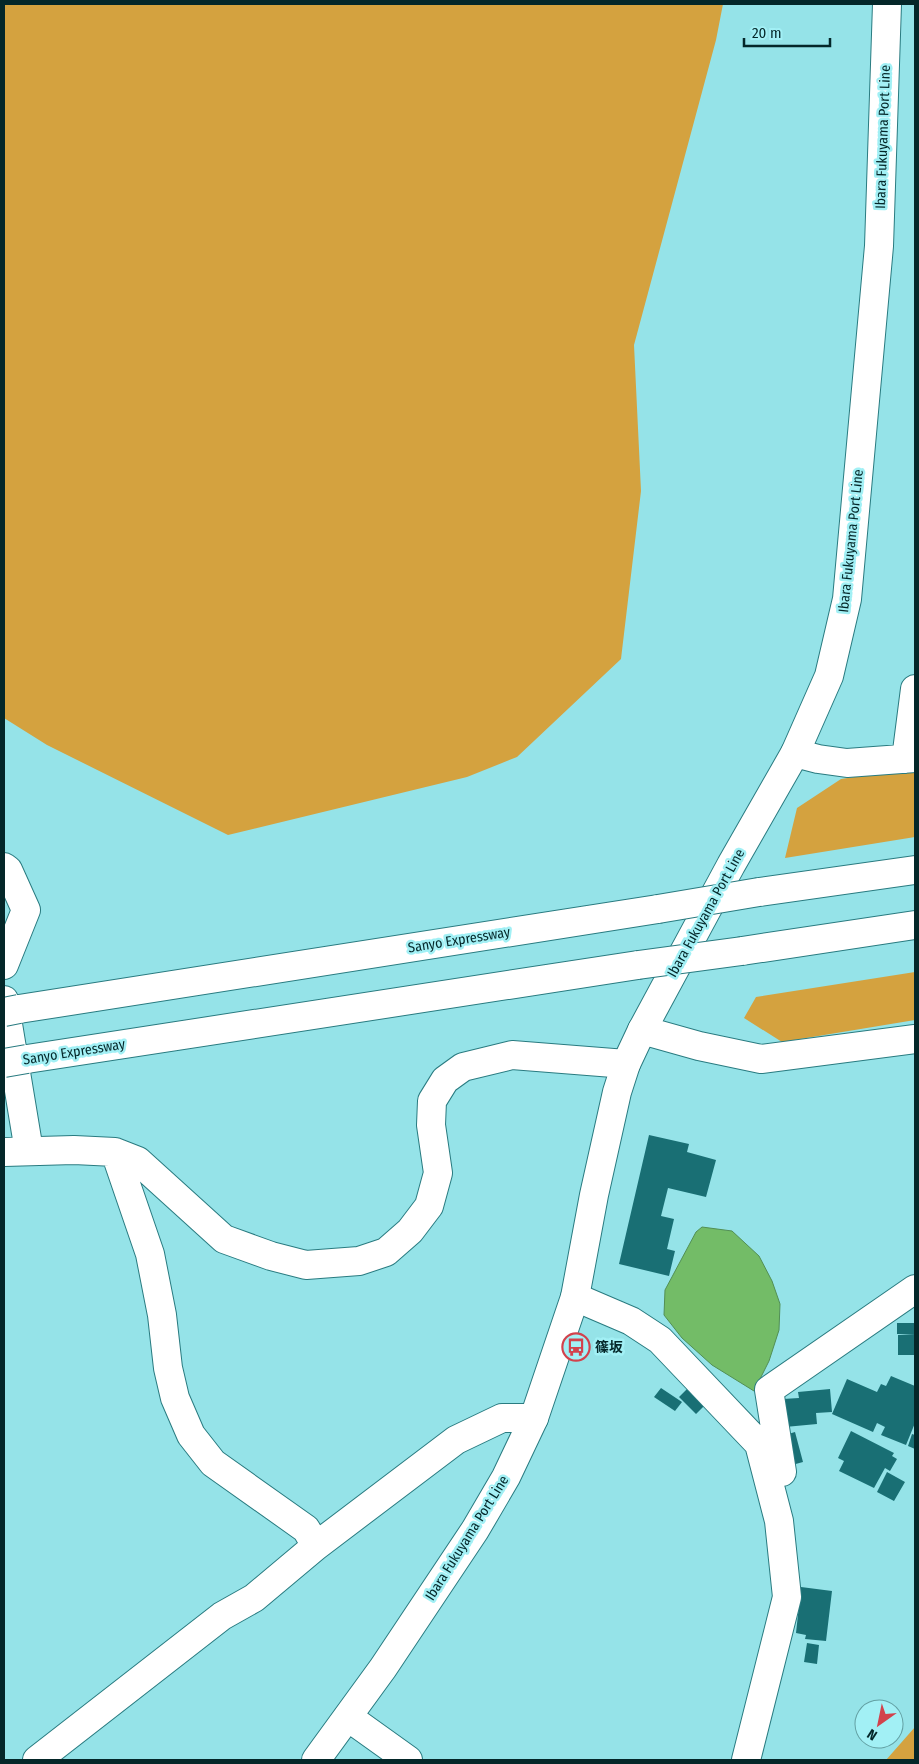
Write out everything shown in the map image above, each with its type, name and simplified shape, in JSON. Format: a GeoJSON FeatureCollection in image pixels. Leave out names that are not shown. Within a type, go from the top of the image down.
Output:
{"type":"FeatureCollection","features":[{"type":"Feature","properties":{"kind":"main road","name":"Ibara Fukuyama Port Line"},"geometry":{"type":"LineString","coordinates":[[316,1760],[383,1668],[475,1530],[506,1477],[534,1418],[576,1296],[594,1195],[617,1092],[626,1064],[642,1030],[731,865],[796,753],[829,676],[847,599],[879,246],[887,4]]}},
{"type":"Feature","properties":{"kind":"main road"},"geometry":{"type":"LineString","coordinates":[[796,753],[818,759],[847,763],[911,758],[914,699]]}},
{"type":"Feature","properties":{"kind":"main road"},"geometry":{"type":"LineString","coordinates":[[4,867],[8,870],[26,910],[4,965]]}},
{"type":"Feature","properties":{"kind":"main road","name":"Sanyo Expressway"},"geometry":{"type":"LineString","coordinates":[[9,1007],[759,892],[915,870]]}},
{"type":"Feature","properties":{"kind":"main road","name":"Sanyo Expressway"},"geometry":{"type":"LineString","coordinates":[[16,1061],[638,965],[915,925]]}},
{"type":"Feature","properties":{"kind":"main road"},"geometry":{"type":"LineString","coordinates":[[9,1007],[16,1151],[74,1150],[115,1152],[138,1161],[224,1239],[271,1256],[306,1265],[359,1261],[386,1252],[410,1231],[429,1206],[438,1174],[431,1125],[432,1101],[446,1080],[463,1067],[512,1055],[626,1064]]}},
{"type":"Feature","properties":{"kind":"main road"},"geometry":{"type":"LineString","coordinates":[[642,1030],[699,1046],[761,1059],[915,1039]]}},
{"type":"Feature","properties":{"kind":"main road"},"geometry":{"type":"LineString","coordinates":[[115,1152],[150,1254],[162,1315],[168,1368],[174,1391],[191,1435],[213,1463],[306,1529],[316,1546]]}},
{"type":"Feature","properties":{"kind":"main road"},"geometry":{"type":"LineString","coordinates":[[779,1521],[789,1517],[769,1390],[915,1289]]}},
{"type":"Feature","properties":{"kind":"main road"},"geometry":{"type":"LineString","coordinates":[[576,1296],[631,1321],[660,1340],[759,1444],[779,1521],[787,1597],[746,1760]]}},
{"type":"Feature","properties":{"kind":"main road"},"geometry":{"type":"LineString","coordinates":[[37,1760],[222,1616],[254,1598],[316,1546],[456,1440],[502,1418],[534,1418]]}},
{"type":"Feature","properties":{"kind":"main road"},"geometry":{"type":"LineString","coordinates":[[348,1717],[408,1760]]}},
{"type":"Feature","properties":{"kind":"shaded area"},"geometry":{"type":"Polygon","coordinates":[[[4,4],[723,4],[716,40],[634,345],[641,491],[621,659],[517,757],[467,777],[228,835],[47,745],[4,718],[4,4]]]}},
{"type":"Feature","properties":{"kind":"shaded area"},"geometry":{"type":"Polygon","coordinates":[[[915,768],[915,837],[785,858],[797,808],[841,779],[915,768]]]}},
{"type":"Feature","properties":{"kind":"shaded area"},"geometry":{"type":"Polygon","coordinates":[[[915,972],[915,1020],[782,1042],[744,1018],[756,997],[915,972]]]}},
{"type":"Feature","properties":{"kind":"shaded area"},"geometry":{"type":"Polygon","coordinates":[[[702,1227],[732,1231],[759,1256],[772,1281],[780,1304],[779,1330],[769,1361],[754,1391],[712,1365],[682,1338],[664,1315],[665,1290],[696,1232],[702,1227]]]}},
{"type":"Feature","properties":{"kind":"shaded area"},"geometry":{"type":"Polygon","coordinates":[[[915,1727],[915,1760],[886,1760],[896,1749],[904,1749],[904,1740],[915,1727]]]}},
{"type":"Feature","properties":{"kind":"building"},"geometry":{"type":"Polygon","coordinates":[[[649,1135],[689,1144],[687,1152],[716,1160],[706,1197],[668,1188],[661,1216],[674,1219],[667,1249],[675,1251],[669,1276],[619,1264],[649,1135]]]}},
{"type":"Feature","properties":{"kind":"building"},"geometry":{"type":"Polygon","coordinates":[[[897,1323],[915,1323],[915,1334],[897,1334],[897,1323]]]}},
{"type":"Feature","properties":{"kind":"building"},"geometry":{"type":"Polygon","coordinates":[[[915,1334],[915,1355],[898,1355],[898,1335],[915,1334]]]}},
{"type":"Feature","properties":{"kind":"building"},"geometry":{"type":"Polygon","coordinates":[[[891,1376],[915,1386],[915,1423],[906,1445],[881,1435],[885,1427],[877,1423],[873,1432],[832,1414],[847,1379],[877,1392],[881,1384],[886,1386],[891,1376]]]}},
{"type":"Feature","properties":{"kind":"building"},"geometry":{"type":"Polygon","coordinates":[[[689,1387],[706,1404],[696,1414],[679,1397],[689,1387]]]}},
{"type":"Feature","properties":{"kind":"building"},"geometry":{"type":"Polygon","coordinates":[[[661,1388],[682,1402],[675,1411],[654,1397],[661,1388]]]}},
{"type":"Feature","properties":{"kind":"building"},"geometry":{"type":"Polygon","coordinates":[[[830,1389],[832,1412],[816,1413],[817,1424],[785,1427],[783,1399],[799,1398],[798,1392],[830,1389]]]}},
{"type":"Feature","properties":{"kind":"building"},"geometry":{"type":"Polygon","coordinates":[[[851,1431],[894,1453],[892,1456],[897,1459],[890,1471],[885,1468],[874,1488],[839,1471],[844,1461],[838,1458],[851,1431]]]}},
{"type":"Feature","properties":{"kind":"building"},"geometry":{"type":"Polygon","coordinates":[[[795,1432],[803,1462],[792,1465],[785,1435],[795,1432]]]}},
{"type":"Feature","properties":{"kind":"building"},"geometry":{"type":"Polygon","coordinates":[[[912,1434],[915,1435],[915,1449],[908,1446],[912,1434]]]}},
{"type":"Feature","properties":{"kind":"building"},"geometry":{"type":"Polygon","coordinates":[[[887,1472],[905,1482],[894,1501],[877,1492],[887,1472]]]}},
{"type":"Feature","properties":{"kind":"building"},"geometry":{"type":"Polygon","coordinates":[[[801,1587],[832,1591],[826,1641],[805,1639],[806,1635],[796,1633],[801,1587]]]}},
{"type":"Feature","properties":{"kind":"building"},"geometry":{"type":"Polygon","coordinates":[[[807,1643],[819,1645],[817,1664],[804,1662],[807,1643]]]}},
{"type":"Feature","properties":{"kind":"place","name":"篠坂"},"geometry":{"type":"Point","coordinates":[576,1347]}}]}
